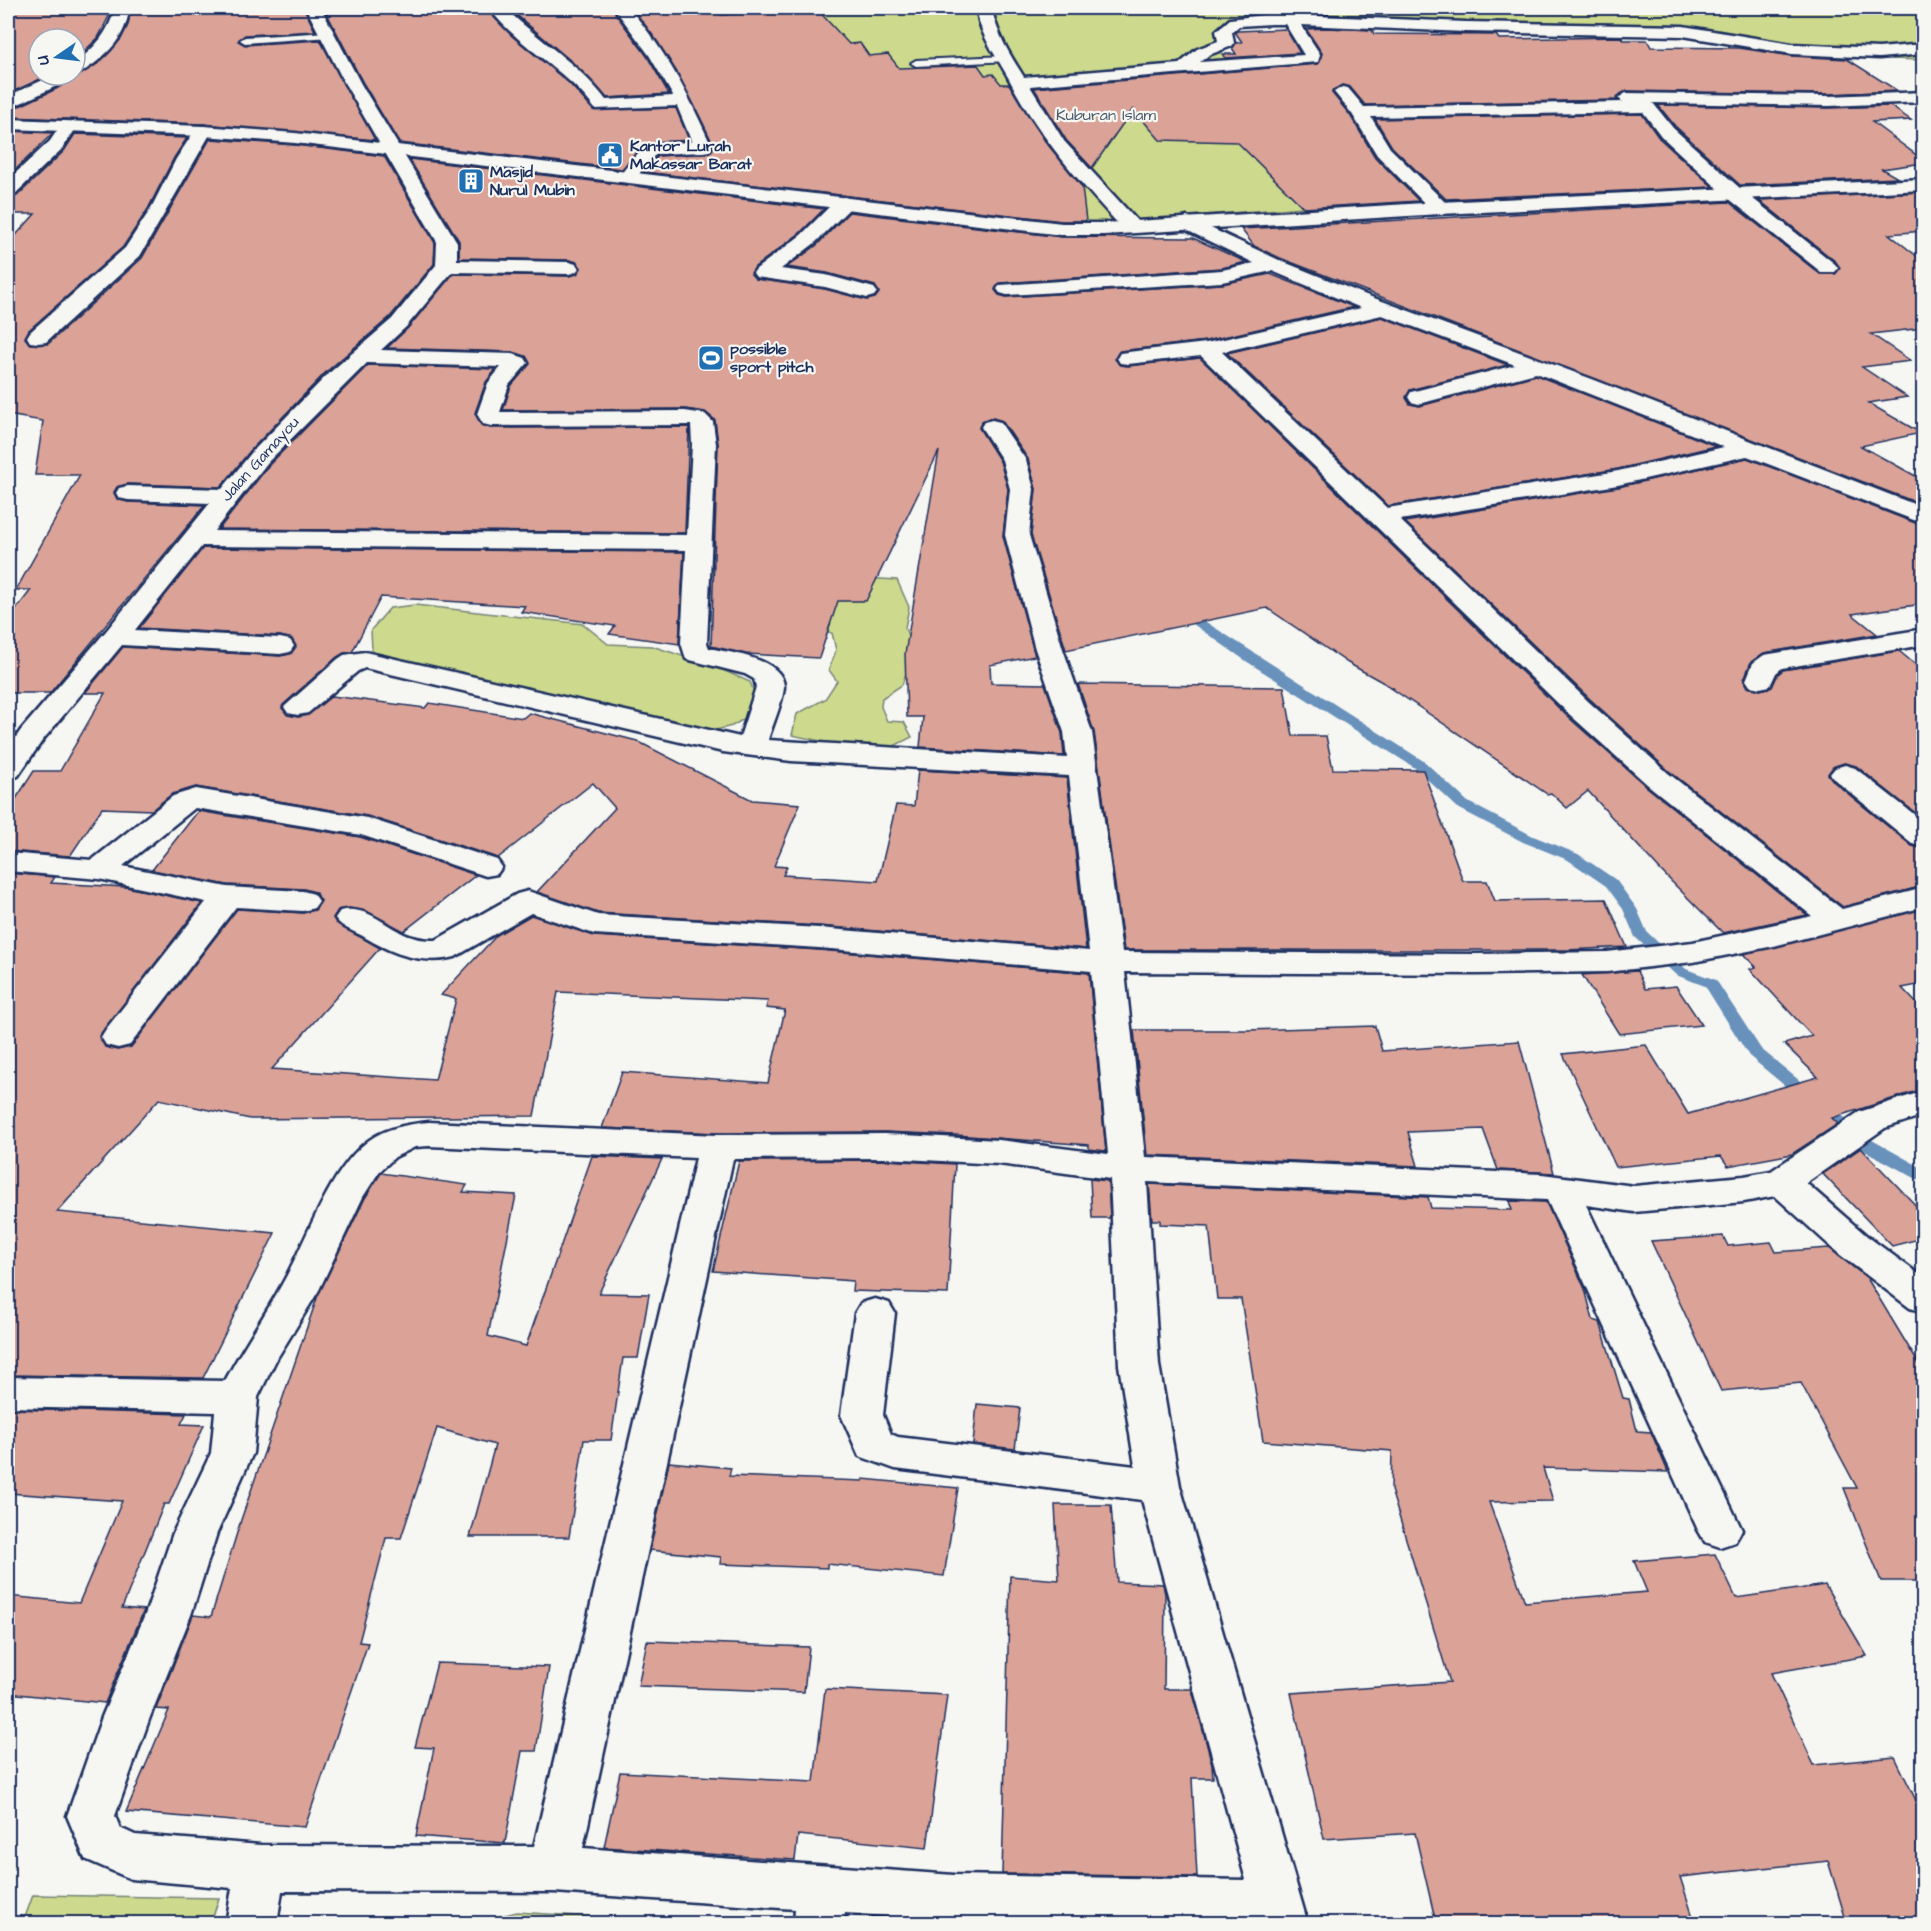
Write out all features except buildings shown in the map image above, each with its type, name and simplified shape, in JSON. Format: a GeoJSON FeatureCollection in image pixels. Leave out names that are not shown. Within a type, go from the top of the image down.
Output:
{"type":"FeatureCollection","features":[{"type":"Feature","properties":{"kind":"street"},"geometry":{"type":"LineString","coordinates":[[87,63],[119,24],[122,8]]}},
{"type":"Feature","properties":{"kind":"street"},"geometry":{"type":"LineString","coordinates":[[313,8],[352,84],[447,242],[446,266],[569,268]]}},
{"type":"Feature","properties":{"kind":"street"},"geometry":{"type":"LineString","coordinates":[[497,8],[520,31],[589,88],[601,105],[683,101]]}},
{"type":"Feature","properties":{"kind":"street"},"geometry":{"type":"LineString","coordinates":[[984,8],[986,20],[1005,59],[1063,152],[1133,228]]}},
{"type":"Feature","properties":{"kind":"street"},"geometry":{"type":"LineString","coordinates":[[625,12],[658,54],[674,80],[703,147],[652,149],[643,156],[629,176]]}},
{"type":"Feature","properties":{"kind":"street"},"geometry":{"type":"LineString","coordinates":[[1018,82],[1312,59],[1312,54],[1286,20]]}},
{"type":"Feature","properties":{"kind":"street"},"geometry":{"type":"LineString","coordinates":[[1183,68],[1203,52],[1226,43],[1224,31],[1235,22],[1286,20],[1683,31],[1792,49],[1879,53],[1923,49]]}},
{"type":"Feature","properties":{"kind":"street"},"geometry":{"type":"LineString","coordinates":[[1498,27],[1508,43]]}},
{"type":"Feature","properties":{"kind":"street"},"geometry":{"type":"LineString","coordinates":[[1879,53],[1895,66]]}},
{"type":"Feature","properties":{"kind":"street"},"geometry":{"type":"LineString","coordinates":[[1910,79],[1923,91]]}},
{"type":"Feature","properties":{"kind":"street"},"geometry":{"type":"LineString","coordinates":[[8,102],[41,87]]}},
{"type":"Feature","properties":{"kind":"street"},"geometry":{"type":"LineString","coordinates":[[1342,92],[1359,112],[1383,151],[1440,208]]}},
{"type":"Feature","properties":{"kind":"street"},"geometry":{"type":"LineString","coordinates":[[1359,112],[1621,99],[1726,98],[1829,101],[1923,97]]}},
{"type":"Feature","properties":{"kind":"street"},"geometry":{"type":"LineString","coordinates":[[1621,99],[1652,111],[1667,132],[1735,194],[1828,268]]}},
{"type":"Feature","properties":{"kind":"street"},"geometry":{"type":"LineString","coordinates":[[9,124],[203,131],[295,138],[1062,229],[1133,228],[1440,208],[1923,184]]}},
{"type":"Feature","properties":{"kind":"street"},"geometry":{"type":"LineString","coordinates":[[8,190],[56,145],[68,127]]}},
{"type":"Feature","properties":{"kind":"street"},"geometry":{"type":"LineString","coordinates":[[38,337],[133,252],[159,210],[184,159],[203,131]]}},
{"type":"Feature","properties":{"kind":"street"},"geometry":{"type":"LineString","coordinates":[[844,203],[808,239],[763,273],[837,284],[867,292]]}},
{"type":"Feature","properties":{"kind":"street"},"geometry":{"type":"LineString","coordinates":[[1187,223],[1272,265],[1750,448],[1923,517]]}},
{"type":"Feature","properties":{"kind":"street"},"geometry":{"type":"LineString","coordinates":[[1007,289],[1222,276],[1272,265]]}},
{"type":"Feature","properties":{"kind":"street","name":"Jalan Gamayou"},"geometry":{"type":"LineString","coordinates":[[8,770],[31,736],[115,637],[226,496],[295,419],[405,316],[446,266]]}},
{"type":"Feature","properties":{"kind":"street"},"geometry":{"type":"LineString","coordinates":[[1128,358],[1206,350],[1383,309]]}},
{"type":"Feature","properties":{"kind":"street"},"geometry":{"type":"LineString","coordinates":[[1206,350],[1579,708],[1658,779],[1836,920]]}},
{"type":"Feature","properties":{"kind":"street"},"geometry":{"type":"LineString","coordinates":[[363,356],[513,361],[517,363],[499,382],[488,414],[491,419],[697,419],[702,422],[704,444],[694,643],[696,653],[755,668],[767,675],[770,687],[752,746]]}},
{"type":"Feature","properties":{"kind":"street"},"geometry":{"type":"LineString","coordinates":[[1419,397],[1538,366]]}},
{"type":"Feature","properties":{"kind":"street"},"geometry":{"type":"LineString","coordinates":[[992,428],[1014,460],[1022,489],[1017,536],[1048,649],[1078,732],[1107,962],[1128,1169],[1139,1365],[1159,1486],[1280,1914],[954,1898],[820,1906],[554,1869],[261,1868],[131,1857],[102,1843],[91,1816],[126,1718],[168,1615],[195,1533],[232,1453],[237,1397],[258,1356],[299,1290],[345,1195],[366,1163],[382,1148],[408,1136],[429,1134],[717,1147],[885,1146],[999,1152],[1128,1169],[1560,1189],[1634,1199],[1744,1189],[1782,1182],[1872,1120],[1923,1102]]}},
{"type":"Feature","properties":{"kind":"street"},"geometry":{"type":"LineString","coordinates":[[1380,516],[1618,478],[1750,448]]}},
{"type":"Feature","properties":{"kind":"street"},"geometry":{"type":"LineString","coordinates":[[128,493],[226,496]]}},
{"type":"Feature","properties":{"kind":"street"},"geometry":{"type":"LineString","coordinates":[[193,538],[700,543]]}},
{"type":"Feature","properties":{"kind":"street"},"geometry":{"type":"LineString","coordinates":[[115,637],[280,646]]}},
{"type":"Feature","properties":{"kind":"street"},"geometry":{"type":"LineString","coordinates":[[1760,680],[1763,669],[1774,661],[1923,637]]}},
{"type":"Feature","properties":{"kind":"street"},"geometry":{"type":"LineString","coordinates":[[298,706],[348,665],[365,660],[723,743],[791,752],[1083,768]]}},
{"type":"Feature","properties":{"kind":"street"},"geometry":{"type":"LineString","coordinates":[[1845,774],[1923,838]]}},
{"type":"Feature","properties":{"kind":"street"},"geometry":{"type":"LineString","coordinates":[[99,870],[184,802],[196,798],[367,827],[486,867]]}},
{"type":"Feature","properties":{"kind":"street"},"geometry":{"type":"LineString","coordinates":[[8,862],[99,870],[227,897],[303,901]]}},
{"type":"Feature","properties":{"kind":"street"},"geometry":{"type":"LineString","coordinates":[[118,1037],[227,897]]}},
{"type":"Feature","properties":{"kind":"street"},"geometry":{"type":"LineString","coordinates":[[351,918],[392,941],[422,950],[443,950],[528,901],[594,924],[819,938],[1107,962],[1476,964],[1607,962],[1693,952],[1774,936],[1923,897]]}},
{"type":"Feature","properties":{"kind":"street"},"geometry":{"type":"LineString","coordinates":[[554,1869],[717,1147]]}},
{"type":"Feature","properties":{"kind":"street"},"geometry":{"type":"LineString","coordinates":[[1782,1182],[1853,1245],[1923,1298]]}},
{"type":"Feature","properties":{"kind":"street"},"geometry":{"type":"LineString","coordinates":[[1560,1189],[1720,1530]]}},
{"type":"Feature","properties":{"kind":"street"},"geometry":{"type":"LineString","coordinates":[[875,1313],[862,1415],[874,1445],[895,1453],[1159,1486]]}},
{"type":"Feature","properties":{"kind":"street"},"geometry":{"type":"LineString","coordinates":[[8,1392],[237,1397]]}},
{"type":"Feature","properties":{"kind":"street"},"geometry":{"type":"LineString","coordinates":[[251,1923],[261,1868]]}},
{"type":"Feature","properties":{"kind":"lane"},"geometry":{"type":"LineString","coordinates":[[1265,8],[1270,15],[1286,20]]}},
{"type":"Feature","properties":{"kind":"lane"},"geometry":{"type":"LineString","coordinates":[[245,40],[328,35]]}},
{"type":"Feature","properties":{"kind":"lane"},"geometry":{"type":"LineString","coordinates":[[916,63],[1005,59]]}},
{"type":"Feature","properties":{"kind":"green space","name":"Kuburan Islam"},"geometry":{"type":"Polygon","coordinates":[[[759,8],[1260,8],[1267,17],[1234,20],[1222,25],[1219,50],[1229,64],[1251,78],[1341,204],[1105,223],[1037,221],[932,207],[930,172],[768,22],[759,8]]]}},
{"type":"Feature","properties":{"kind":"green space"},"geometry":{"type":"Polygon","coordinates":[[[1272,8],[1923,8],[1923,60],[1890,59],[1875,50],[1798,48],[1701,30],[1280,18],[1272,8]]]}},
{"type":"Feature","properties":{"kind":"green space"},"geometry":{"type":"Polygon","coordinates":[[[864,578],[897,580],[909,607],[905,628],[914,651],[902,685],[882,698],[881,707],[887,721],[904,722],[912,737],[894,746],[844,746],[792,735],[797,714],[825,699],[837,681],[829,670],[836,650],[832,633],[804,626],[864,578]]]}},
{"type":"Feature","properties":{"kind":"green space"},"geometry":{"type":"Polygon","coordinates":[[[415,605],[583,624],[608,644],[652,646],[716,667],[750,682],[756,697],[754,713],[732,726],[692,736],[373,669],[371,630],[390,608],[415,605]]]}},
{"type":"Feature","properties":{"kind":"green space"},"geometry":{"type":"Polygon","coordinates":[[[33,1895],[219,1898],[211,1923],[23,1923],[33,1895]]]}},
{"type":"Feature","properties":{"kind":"green space"},"geometry":{"type":"Polygon","coordinates":[[[517,1912],[686,1923],[474,1923],[517,1912]]]}},
{"type":"Feature","properties":{"kind":"waterway"},"geometry":{"type":"LineString","coordinates":[[742,8],[766,25]]}},
{"type":"Feature","properties":{"kind":"waterway"},"geometry":{"type":"LineString","coordinates":[[8,115],[31,98],[56,87]]}},
{"type":"Feature","properties":{"kind":"waterway"},"geometry":{"type":"LineString","coordinates":[[1184,612],[1250,658],[1420,765],[1463,805],[1528,839],[1573,857],[1611,883],[1630,909],[1640,934],[1681,972],[1711,983],[1755,1052],[1866,1144],[1924,1177]]}},
{"type":"Feature","properties":{"kind":"place","name":"Kantor Lurah Makassar Barat"},"geometry":{"type":"Point","coordinates":[610,155]}},
{"type":"Feature","properties":{"kind":"place","name":"Masjid Nurul Mubin"},"geometry":{"type":"Point","coordinates":[471,181]}},
{"type":"Feature","properties":{"kind":"place","name":"possible sport pitch"},"geometry":{"type":"Point","coordinates":[711,358]}}]}
